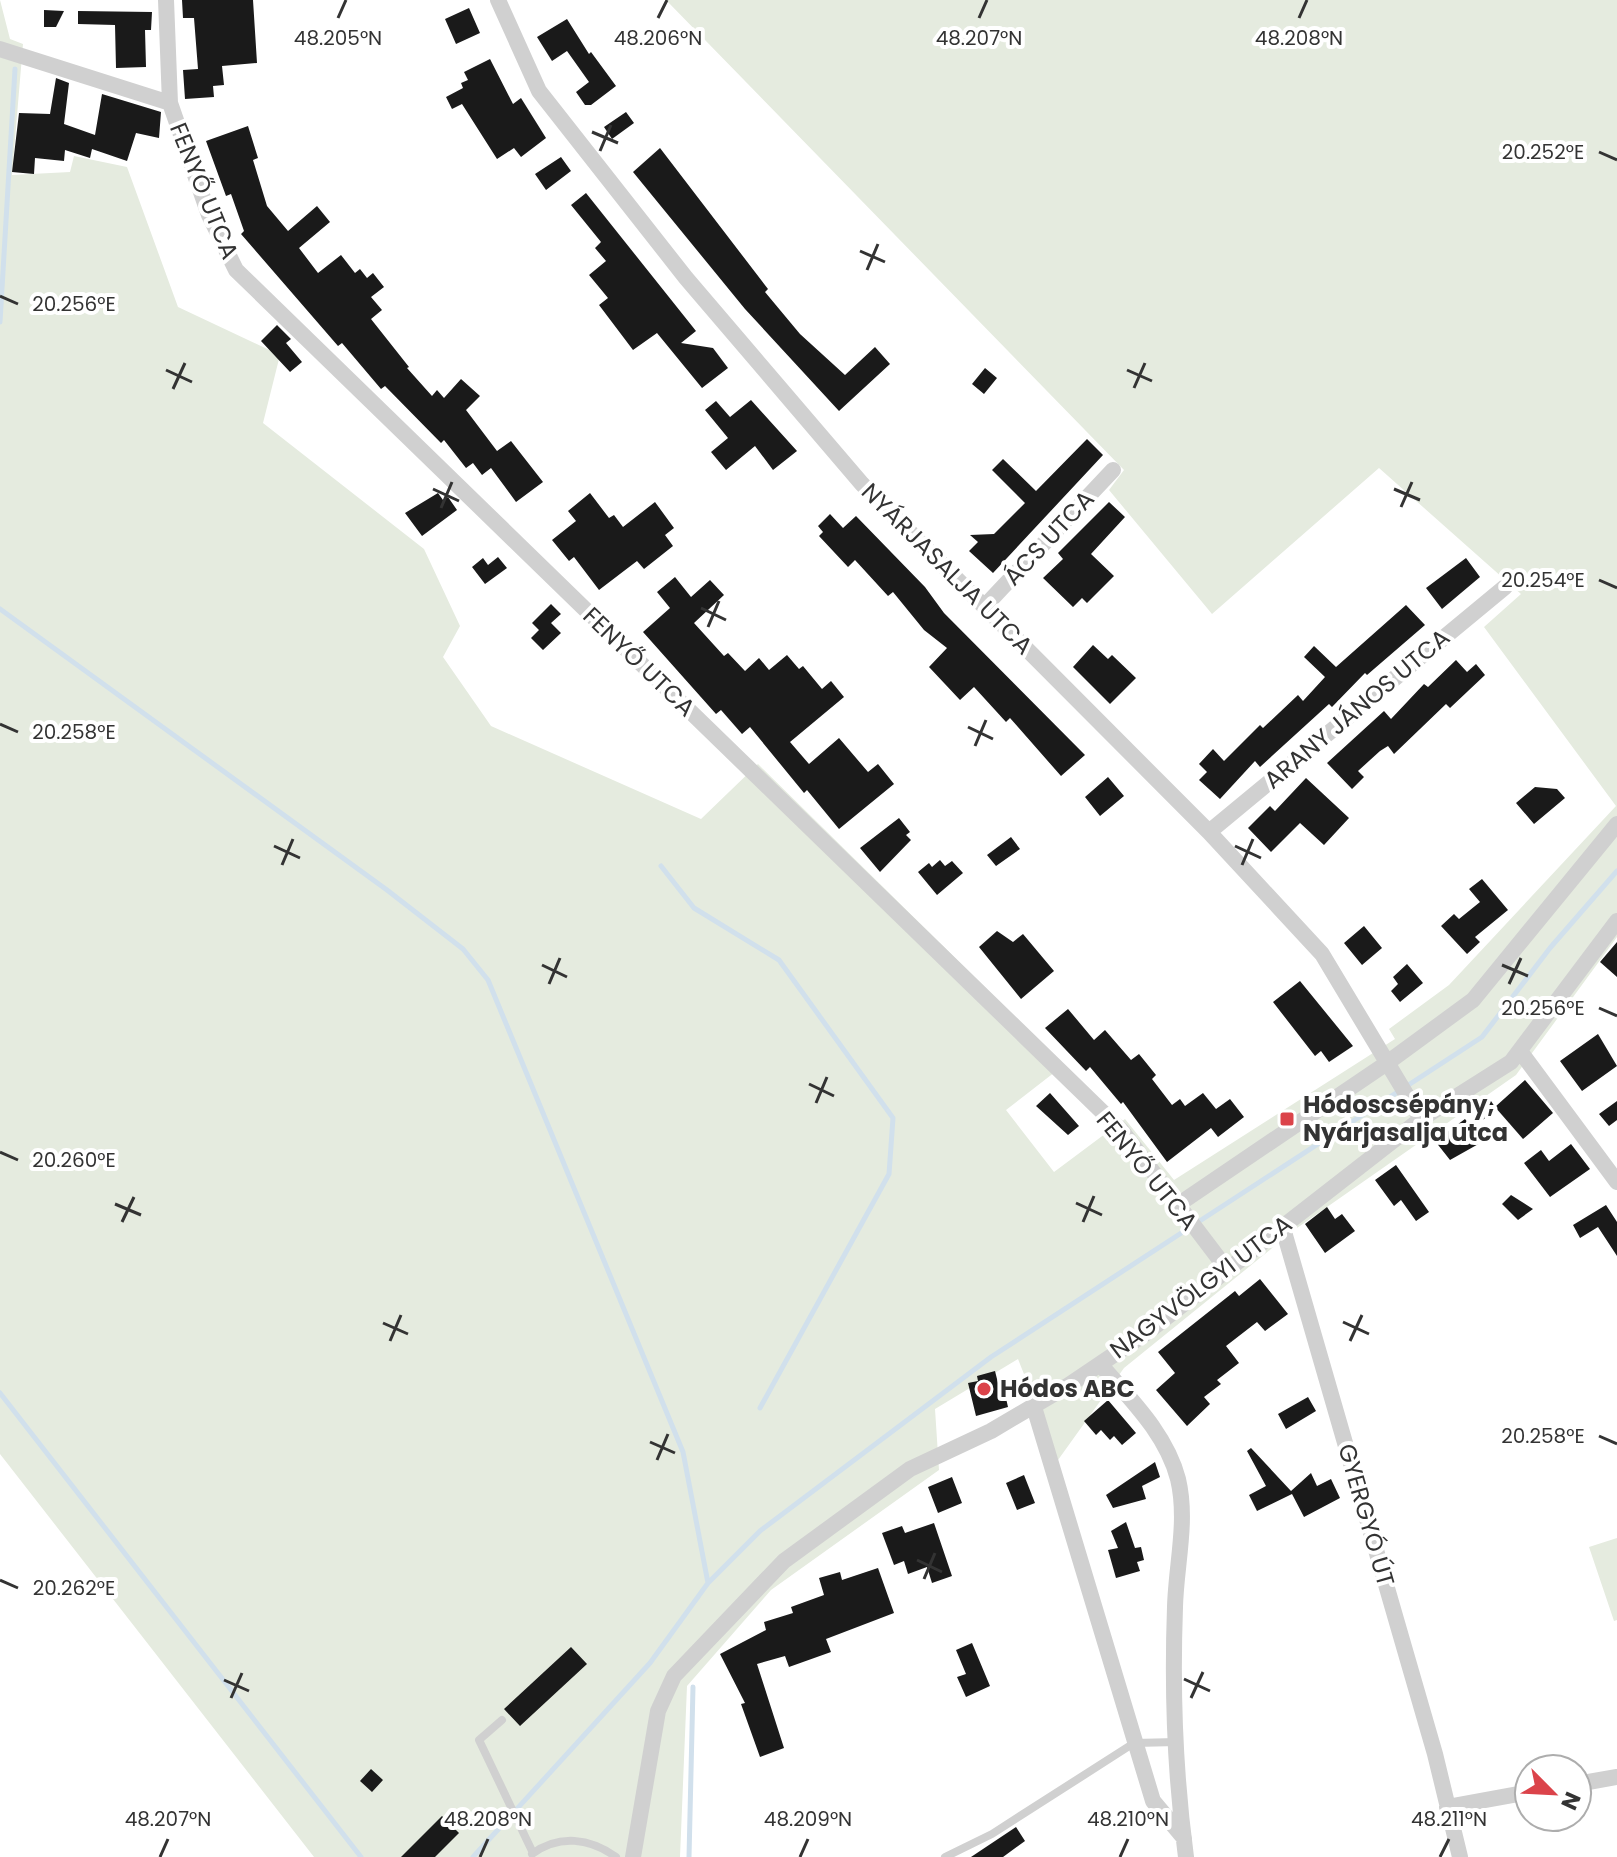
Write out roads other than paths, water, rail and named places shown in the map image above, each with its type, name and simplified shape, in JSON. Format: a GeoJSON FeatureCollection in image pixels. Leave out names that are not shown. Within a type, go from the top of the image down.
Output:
{"type":"FeatureCollection","features":[{"type":"Feature","properties":{"kind":"street","name":"FENYŐ UTCA"},"geometry":{"type":"LineString","coordinates":[[166,0],[170,103],[209,215],[236,270],[1122,1131],[1226,1268]]}},
{"type":"Feature","properties":{"kind":"street","name":"NYÁRJASALJA UTCA"},"geometry":{"type":"LineString","coordinates":[[498,0],[539,91],[686,278],[862,484],[1209,832],[1322,954],[1421,1119]]}},
{"type":"Feature","properties":{"kind":"street"},"geometry":{"type":"LineString","coordinates":[[0,49],[170,103]]}},
{"type":"Feature","properties":{"kind":"street","name":"ÁCS UTCA"},"geometry":{"type":"LineString","coordinates":[[985,606],[1113,470]]}},
{"type":"Feature","properties":{"kind":"street","name":"ARANY JÁNOS UTCA"},"geometry":{"type":"LineString","coordinates":[[1209,832],[1505,587]]}},
{"type":"Feature","properties":{"kind":"street"},"geometry":{"type":"LineString","coordinates":[[1176,1206],[1387,1063],[1473,1000],[1617,824]]}},
{"type":"Feature","properties":{"kind":"street","name":"NAGYVÖLGYI UTCA"},"geometry":{"type":"LineString","coordinates":[[633,1857],[658,1711],[674,1676],[738,1605],[784,1561],[910,1469],[1034,1407],[1149,1331],[1421,1119],[1511,1062],[1617,921]]}},
{"type":"Feature","properties":{"kind":"street"},"geometry":{"type":"LineString","coordinates":[[1520,1051],[1617,1182]]}},
{"type":"Feature","properties":{"kind":"street","name":"GYERGYÓ ÚT"},"geometry":{"type":"LineString","coordinates":[[1282,1225],[1435,1754],[1460,1857]]}},
{"type":"Feature","properties":{"kind":"street"},"geometry":{"type":"LineString","coordinates":[[1100,1364],[1150,1422],[1178,1482],[1182,1543],[1175,1604],[1178,1742],[1186,1857]]}},
{"type":"Feature","properties":{"kind":"street"},"geometry":{"type":"LineString","coordinates":[[1034,1407],[1153,1801],[1184,1838]]}},
{"type":"Feature","properties":{"kind":"street"},"geometry":{"type":"LineString","coordinates":[[1593,1781],[1617,1777]]}},
{"type":"Feature","properties":{"kind":"street"},"geometry":{"type":"LineString","coordinates":[[1447,1807],[1513,1795]]}},
{"type":"Feature","properties":{"kind":"lane"},"geometry":{"type":"LineString","coordinates":[[502,1720],[479,1740],[520,1822],[532,1855],[558,1841],[572,1840],[594,1844],[616,1857]]}},
{"type":"Feature","properties":{"kind":"lane"},"geometry":{"type":"LineString","coordinates":[[945,1857],[992,1834],[1134,1743],[1178,1742]]}},
{"type":"Feature","properties":{"kind":"waterway"},"geometry":{"type":"LineString","coordinates":[[0,322],[15,69]]}},
{"type":"Feature","properties":{"kind":"waterway"},"geometry":{"type":"LineString","coordinates":[[0,609],[387,890],[463,949],[488,980],[683,1452],[708,1583]]}},
{"type":"Feature","properties":{"kind":"waterway"},"geometry":{"type":"LineString","coordinates":[[661,866],[694,908],[779,960],[893,1118],[889,1174],[760,1408]]}},
{"type":"Feature","properties":{"kind":"waterway"},"geometry":{"type":"LineString","coordinates":[[473,1857],[650,1663],[708,1583],[760,1531],[991,1357],[1482,1037],[1550,948],[1617,871]]}},
{"type":"Feature","properties":{"kind":"waterway"},"geometry":{"type":"LineString","coordinates":[[0,1393],[361,1857]]}},
{"type":"Feature","properties":{"kind":"waterway"},"geometry":{"type":"LineString","coordinates":[[689,1857],[693,1687]]}},
{"type":"Feature","properties":{"kind":"place","name":"Hódoscsépány, Nyárjasalja utca"},"geometry":{"type":"Point","coordinates":[1287,1119]}},
{"type":"Feature","properties":{"kind":"place","name":"Hódos ABC"},"geometry":{"type":"Point","coordinates":[984,1389]}}]}
